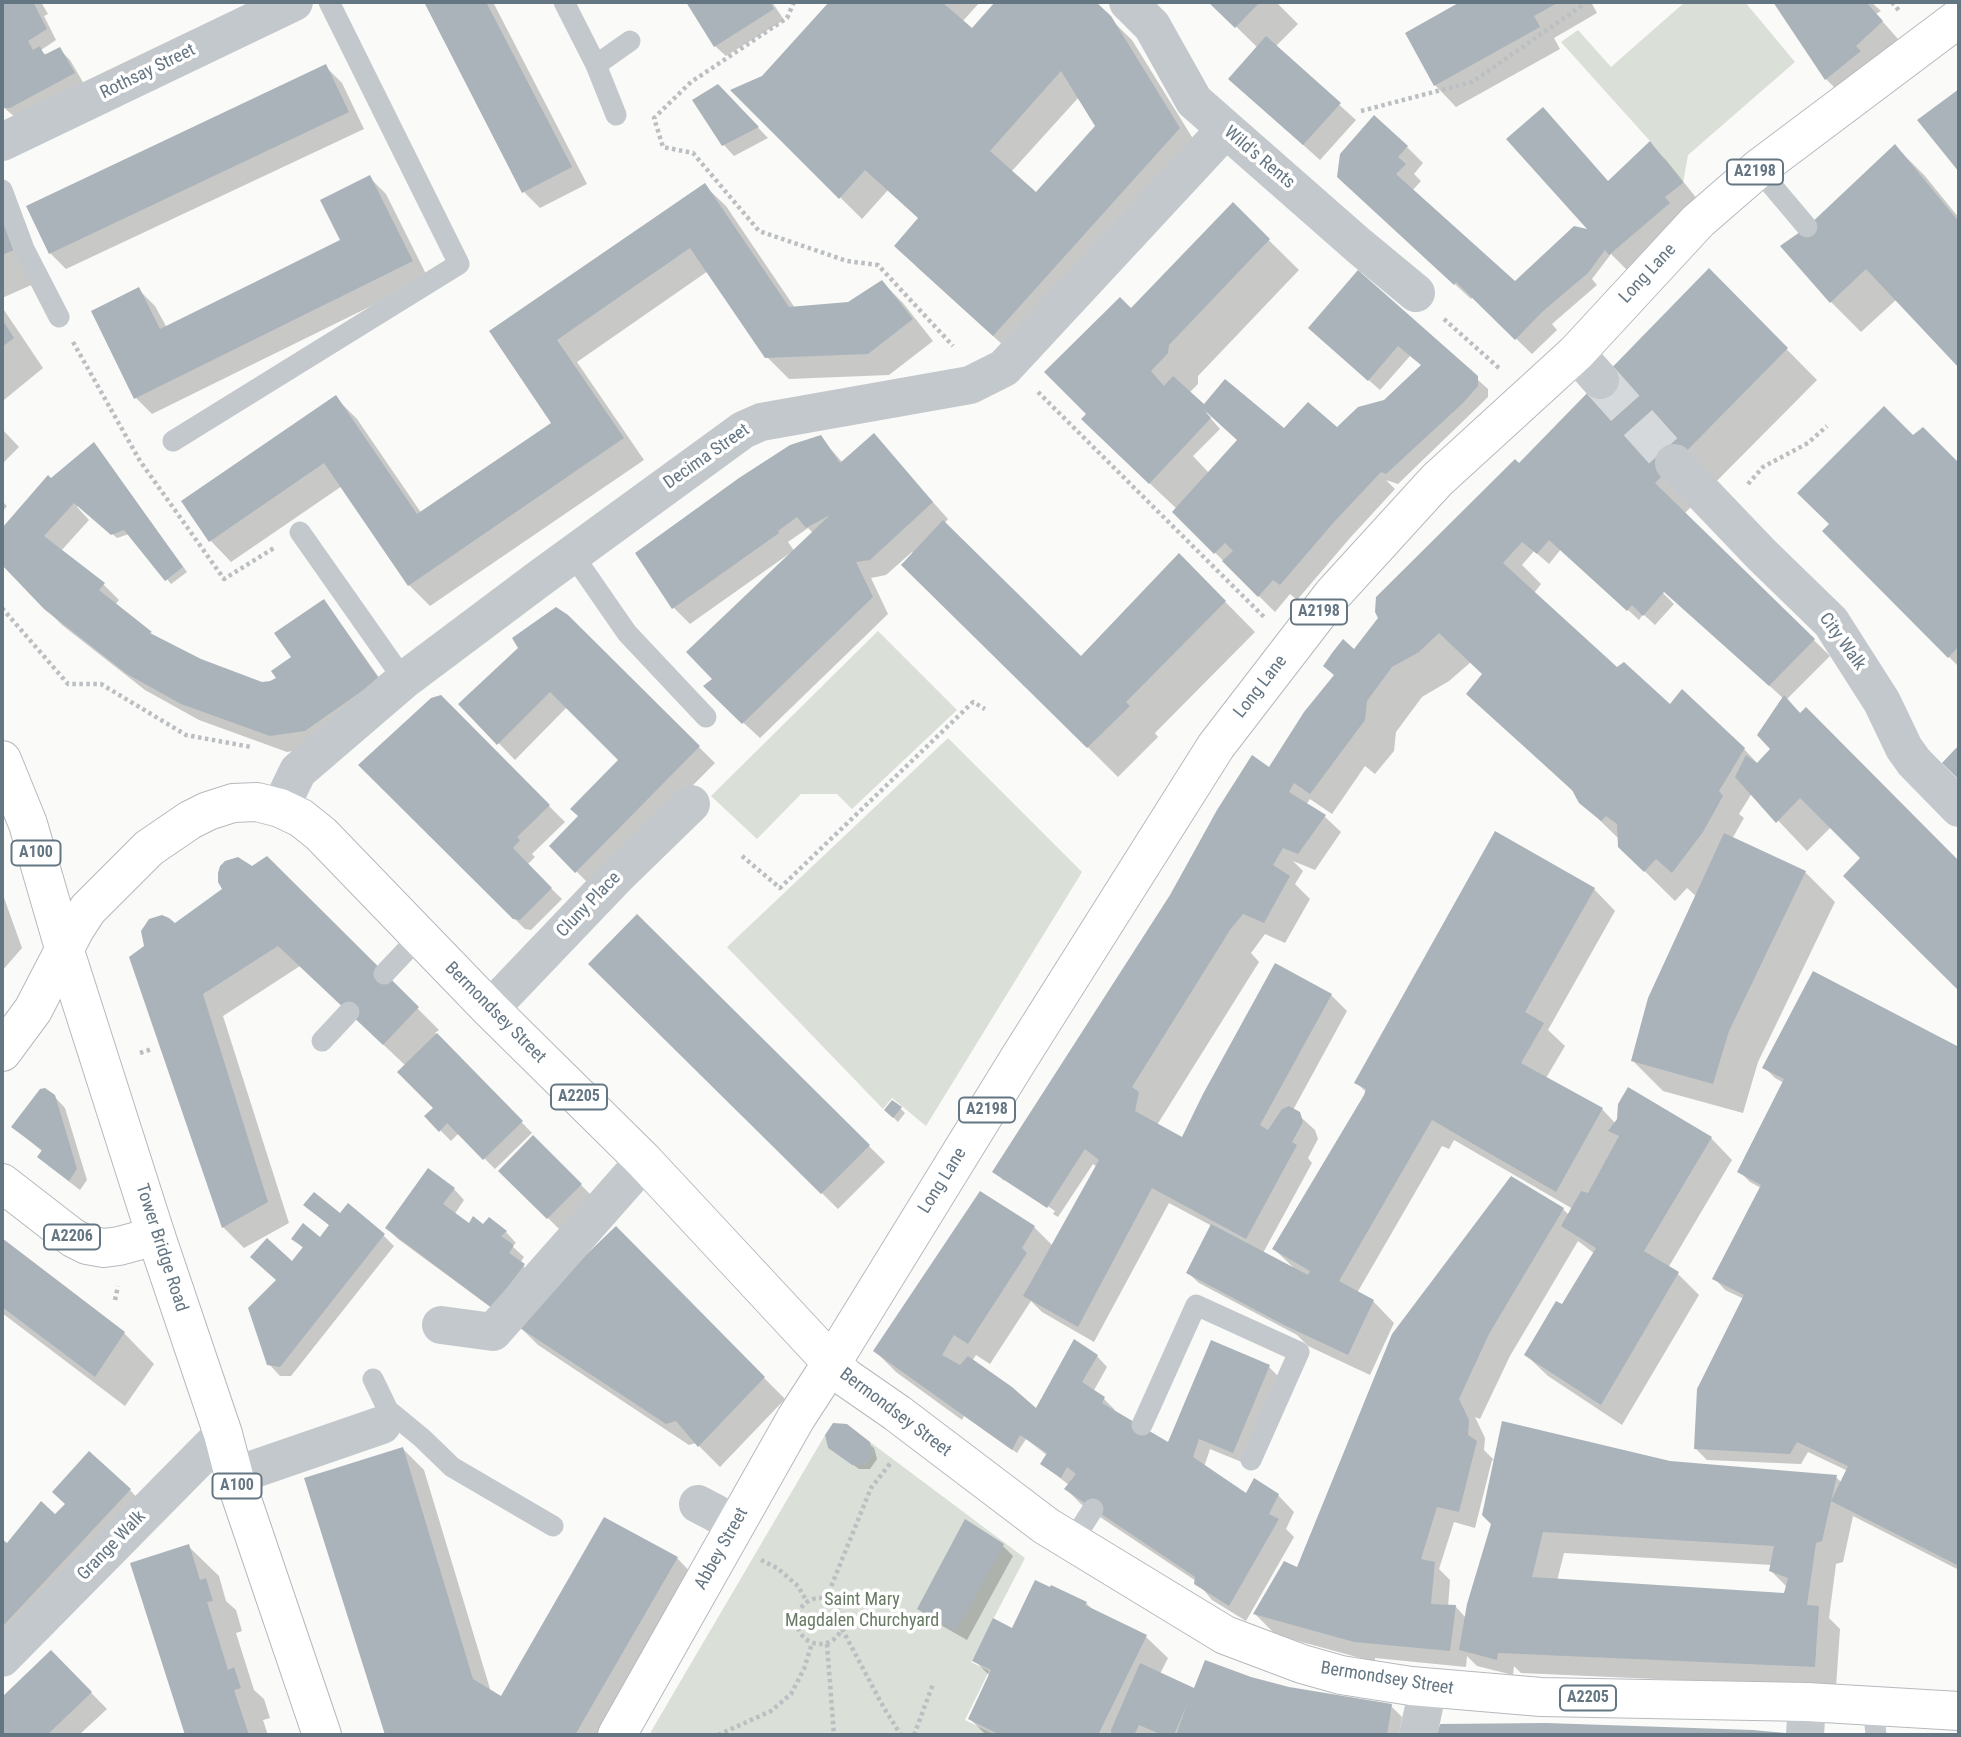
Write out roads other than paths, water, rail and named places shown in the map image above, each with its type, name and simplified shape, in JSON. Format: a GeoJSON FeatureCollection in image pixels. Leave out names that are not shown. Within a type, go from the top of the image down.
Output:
{"type":"FeatureCollection","features":[{"type":"Feature","properties":{"kind":"main road","name":"Long Lane"},"geometry":{"type":"LineString","coordinates":[[831,1364],[1216,746],[1333,594],[1437,480],[1588,366],[1698,221],[1758,169],[1959,18]]}},
{"type":"Feature","properties":{"kind":"main road","name":"Tower Bridge Road"},"geometry":{"type":"LineString","coordinates":[[2,761],[28,824],[64,948],[156,1236],[322,1735]]}},
{"type":"Feature","properties":{"kind":"main road","name":"Bermondsey Street"},"geometry":{"type":"LineString","coordinates":[[2,1052],[33,1010],[64,948],[88,909],[149,848],[190,820],[233,803],[257,802],[280,808],[309,823],[321,834],[490,1009],[644,1161],[831,1364],[850,1381],[919,1429],[1026,1512],[1202,1623],[1255,1648],[1341,1675],[1428,1688],[1806,1719],[1875,1720],[1959,1711]]}},
{"type":"Feature","properties":{"kind":"main road","name":"A2206"},"geometry":{"type":"LineString","coordinates":[[2,1183],[86,1245],[104,1248],[156,1236]]}},
{"type":"Feature","properties":{"kind":"main road","name":"Abbey Street"},"geometry":{"type":"LineString","coordinates":[[617,1735],[796,1418],[831,1364]]}},
{"type":"Feature","properties":{"kind":"street","name":"Rothsay Street"},"geometry":{"type":"LineString","coordinates":[[2,142],[294,2]]}},
{"type":"Feature","properties":{"kind":"street","name":"Wild's Rents"},"geometry":{"type":"LineString","coordinates":[[1128,2],[1152,26],[1194,101],[1426,302]]}},
{"type":"Feature","properties":{"kind":"street","name":"Decima Street"},"geometry":{"type":"LineString","coordinates":[[280,808],[298,771],[404,680],[718,446],[761,422],[971,386],[997,372],[1225,130]]}},
{"type":"Feature","properties":{"kind":"street","name":"City Walk"},"geometry":{"type":"LineString","coordinates":[[1674,463],[1831,622],[1869,680],[1914,762],[1959,808]]}},
{"type":"Feature","properties":{"kind":"street","name":"Cluny Place"},"geometry":{"type":"LineString","coordinates":[[490,1009],[597,896],[691,804]]}},
{"type":"Feature","properties":{"kind":"street"},"geometry":{"type":"LineString","coordinates":[[441,1325],[493,1332],[644,1161]]}},
{"type":"Feature","properties":{"kind":"street"},"geometry":{"type":"LineString","coordinates":[[234,1476],[382,1425]]}},
{"type":"Feature","properties":{"kind":"street","name":"Grange Walk"},"geometry":{"type":"LineString","coordinates":[[2,1658],[222,1434]]}},
{"type":"Feature","properties":{"kind":"street"},"geometry":{"type":"LineString","coordinates":[[698,1504],[736,1524]]}},
{"type":"Feature","properties":{"kind":"street"},"geometry":{"type":"LineString","coordinates":[[1418,1735],[1428,1688]]}},
{"type":"Feature","properties":{"kind":"lane"},"geometry":{"type":"LineString","coordinates":[[173,441],[459,264],[329,2]]}},
{"type":"Feature","properties":{"kind":"lane"},"geometry":{"type":"LineString","coordinates":[[564,2],[596,65],[616,115]]}},
{"type":"Feature","properties":{"kind":"lane"},"geometry":{"type":"LineString","coordinates":[[596,65],[630,41]]}},
{"type":"Feature","properties":{"kind":"lane"},"geometry":{"type":"LineString","coordinates":[[1758,169],[1807,227]]}},
{"type":"Feature","properties":{"kind":"lane"},"geometry":{"type":"LineString","coordinates":[[2,190],[24,249],[59,317]]}},
{"type":"Feature","properties":{"kind":"lane"},"geometry":{"type":"LineString","coordinates":[[300,532],[404,680]]}},
{"type":"Feature","properties":{"kind":"lane"},"geometry":{"type":"LineString","coordinates":[[573,555],[627,633],[706,717]]}},
{"type":"Feature","properties":{"kind":"lane"},"geometry":{"type":"LineString","coordinates":[[384,974],[419,936]]}},
{"type":"Feature","properties":{"kind":"lane"},"geometry":{"type":"LineString","coordinates":[[322,1041],[349,1012]]}},
{"type":"Feature","properties":{"kind":"lane"},"geometry":{"type":"LineString","coordinates":[[1142,1425],[1196,1305],[1299,1352],[1251,1460]]}},
{"type":"Feature","properties":{"kind":"lane"},"geometry":{"type":"LineString","coordinates":[[373,1379],[388,1410],[452,1467],[553,1526]]}},
{"type":"Feature","properties":{"kind":"lane"},"geometry":{"type":"LineString","coordinates":[[1072,1542],[1093,1509]]}},
{"type":"Feature","properties":{"kind":"tunnel"},"geometry":{"type":"LineString","coordinates":[[1600,380],[1674,463]]}},
{"type":"Feature","properties":{"kind":"park label","name":"Saint Mary Magdalen Churchyard"},"geometry":{"type":"Point","coordinates":[862,1610]}}]}
